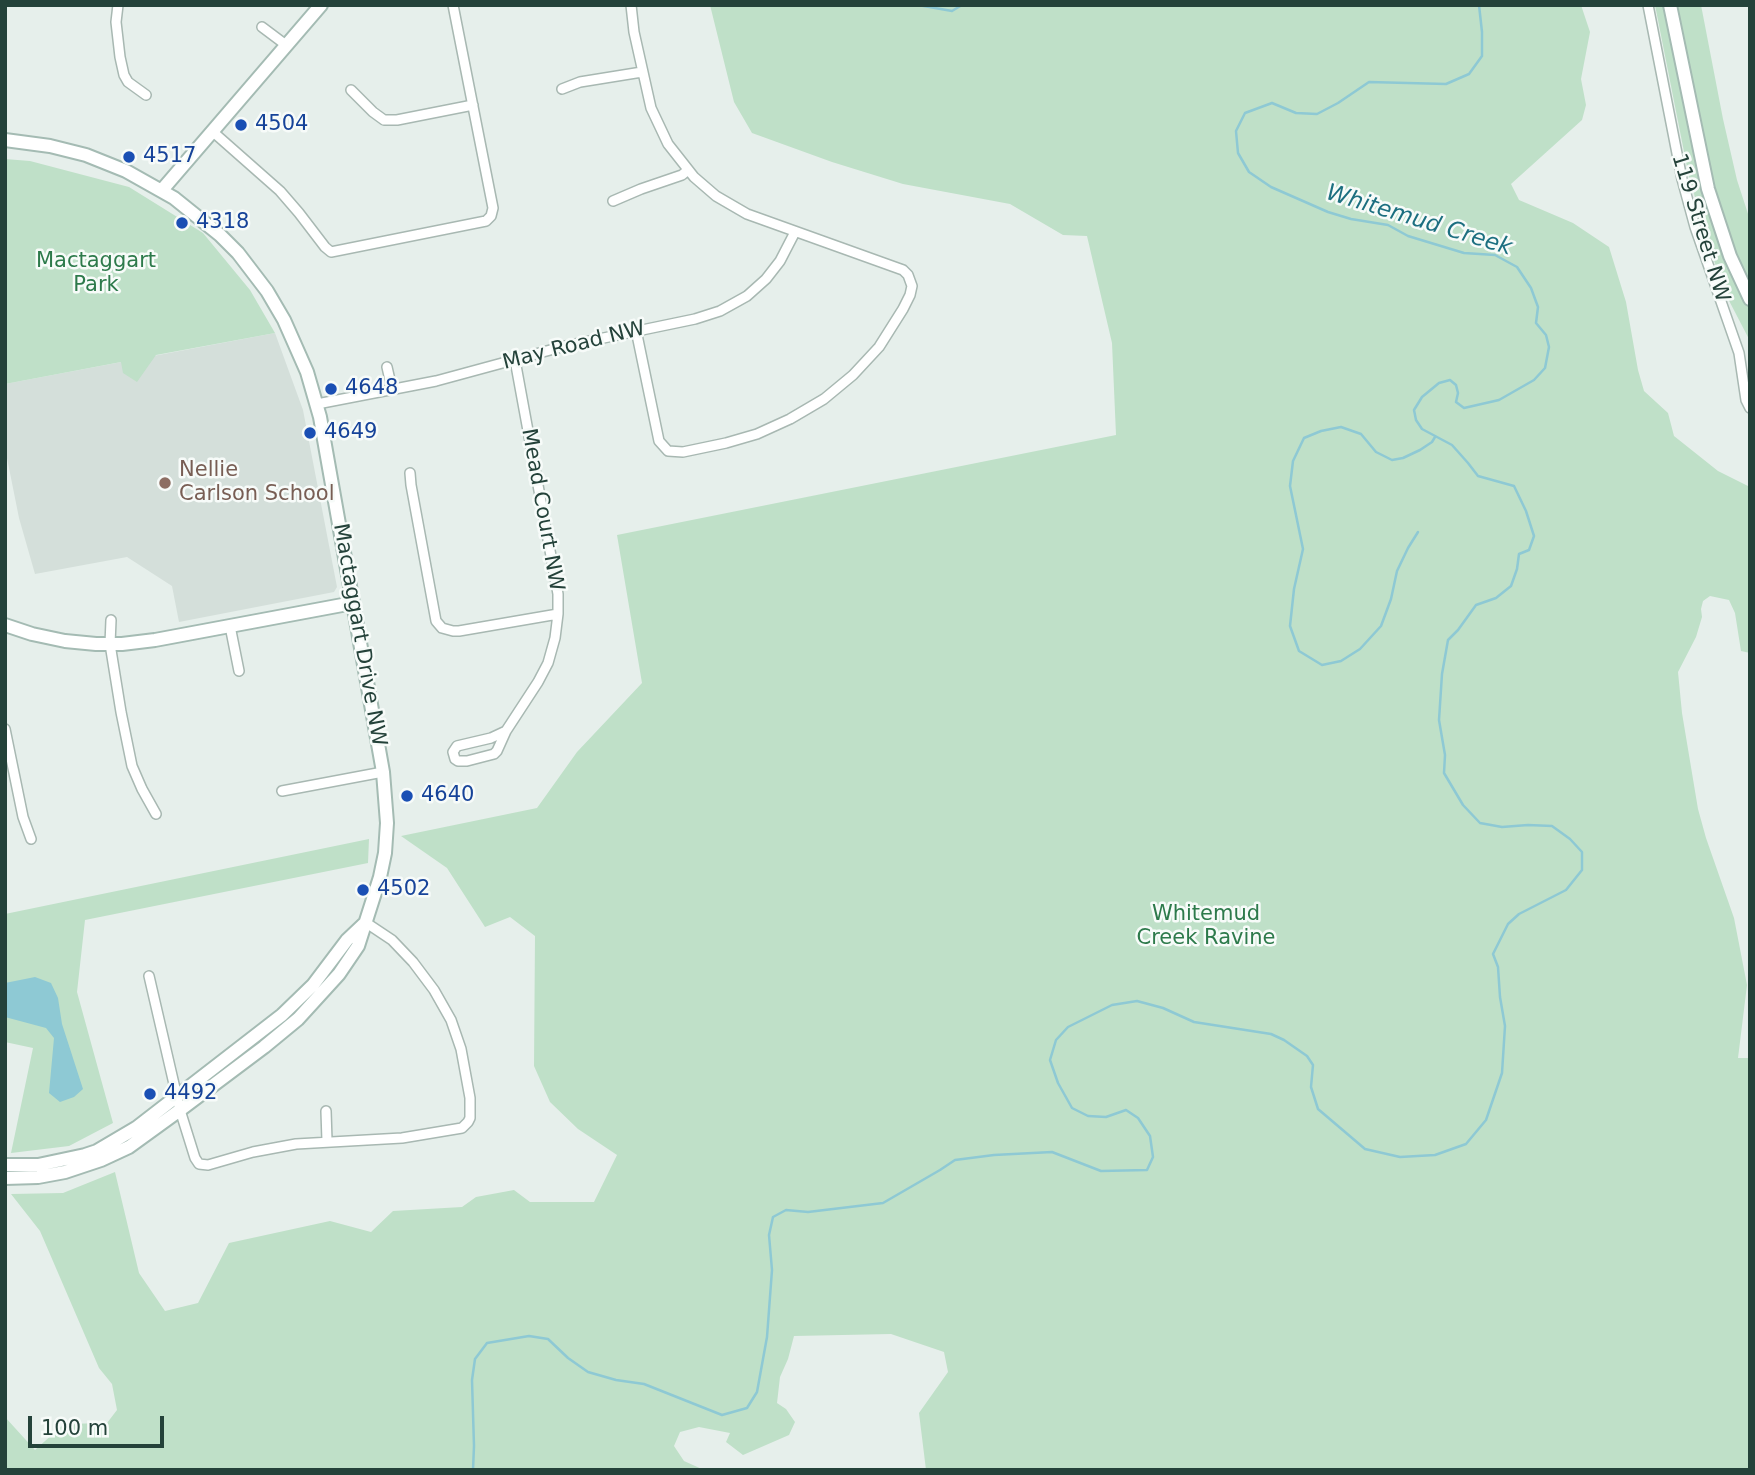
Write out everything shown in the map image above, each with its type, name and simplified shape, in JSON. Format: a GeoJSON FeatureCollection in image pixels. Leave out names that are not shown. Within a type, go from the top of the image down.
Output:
{"type":"FeatureCollection","features":[{"type":"Feature","properties":{"kind":"street"},"geometry":{"type":"LineString","coordinates":[[118,5],[116,22],[124,75],[128,82],[146,95]]}},
{"type":"Feature","properties":{"kind":"street"},"geometry":{"type":"LineString","coordinates":[[162,190],[321,5]]}},
{"type":"Feature","properties":{"kind":"street"},"geometry":{"type":"LineString","coordinates":[[212,131],[280,191],[331,251],[486,221],[493,208],[453,5]]}},
{"type":"Feature","properties":{"kind":"street"},"geometry":{"type":"LineString","coordinates":[[631,5],[648,98],[668,144],[688,170],[705,187],[737,209],[899,268],[908,275],[912,286],[903,310],[879,347],[839,387],[807,410],[776,426],[741,439],[683,452],[668,451],[657,438],[636,330]]}},
{"type":"Feature","properties":{"kind":"street","name":"119 Street NW"},"geometry":{"type":"LineString","coordinates":[[1648,5],[1682,179],[1739,353],[1746,400],[1750,408]]}},
{"type":"Feature","properties":{"kind":"street","name":"119 Street NW"},"geometry":{"type":"LineString","coordinates":[[1670,5],[1708,189],[1730,256],[1750,299]]}},
{"type":"Feature","properties":{"kind":"street"},"geometry":{"type":"LineString","coordinates":[[262,27],[286,45]]}},
{"type":"Feature","properties":{"kind":"street"},"geometry":{"type":"LineString","coordinates":[[562,89],[580,82],[642,72]]}},
{"type":"Feature","properties":{"kind":"street"},"geometry":{"type":"LineString","coordinates":[[351,90],[383,120],[397,120],[473,105]]}},
{"type":"Feature","properties":{"kind":"street","name":"Mactaggart Drive NW"},"geometry":{"type":"LineString","coordinates":[[5,140],[50,146],[86,155],[162,190],[188,208],[238,253],[275,304],[292,336],[317,404],[383,772],[387,823],[385,853],[378,888],[358,946],[333,982],[310,1006],[264,1047],[129,1146],[89,1165],[52,1175],[5,1178]]}},
{"type":"Feature","properties":{"kind":"street"},"geometry":{"type":"LineString","coordinates":[[613,201],[682,175],[688,170]]}},
{"type":"Feature","properties":{"kind":"street","name":"May Road NW"},"geometry":{"type":"LineString","coordinates":[[317,404],[449,378],[565,346],[720,311],[758,287],[786,253],[795,232]]}},
{"type":"Feature","properties":{"kind":"street"},"geometry":{"type":"LineString","coordinates":[[1739,353],[1750,349]]}},
{"type":"Feature","properties":{"kind":"street","name":"Mead Court NW"},"geometry":{"type":"LineString","coordinates":[[506,732],[457,746],[453,752],[455,759],[467,761],[490,756],[497,751],[548,663],[555,638],[558,594],[515,360]]}},
{"type":"Feature","properties":{"kind":"street"},"geometry":{"type":"LineString","coordinates":[[387,366],[391,389]]}},
{"type":"Feature","properties":{"kind":"street"},"geometry":{"type":"LineString","coordinates":[[410,473],[438,624],[446,630],[459,631],[558,614]]}},
{"type":"Feature","properties":{"kind":"street"},"geometry":{"type":"LineString","coordinates":[[5,625],[49,639],[110,644],[155,640],[353,603]]}},
{"type":"Feature","properties":{"kind":"street"},"geometry":{"type":"LineString","coordinates":[[111,620],[110,644],[132,766],[156,814]]}},
{"type":"Feature","properties":{"kind":"street"},"geometry":{"type":"LineString","coordinates":[[230,626],[239,671]]}},
{"type":"Feature","properties":{"kind":"street"},"geometry":{"type":"LineString","coordinates":[[5,729],[23,817],[31,839]]}},
{"type":"Feature","properties":{"kind":"street"},"geometry":{"type":"LineString","coordinates":[[282,792],[383,772]]}},
{"type":"Feature","properties":{"kind":"street"},"geometry":{"type":"LineString","coordinates":[[149,976],[180,1110],[199,1164],[208,1165],[270,1148],[327,1141],[384,1139],[462,1128],[470,1118],[470,1098],[461,1049],[443,1004],[425,976],[401,948],[365,922]]}},
{"type":"Feature","properties":{"kind":"street","name":"Mactaggart Drive NW"},"geometry":{"type":"LineString","coordinates":[[5,1165],[54,1162],[97,1151],[136,1128],[282,1015],[313,985],[347,940],[365,922]]}},
{"type":"Feature","properties":{"kind":"street"},"geometry":{"type":"LineString","coordinates":[[326,1111],[327,1141]]}},
{"type":"Feature","properties":{"kind":"shaded area","name":"Nellie Carlson School"},"geometry":{"type":"Polygon","coordinates":[[[275,333],[303,410],[337,587],[334,592],[179,622],[172,586],[127,557],[35,574],[19,518],[5,448],[5,384],[275,333]]]}},
{"type":"Feature","properties":{"kind":"green space","name":"Whitemud Creek Ravine"},"geometry":{"type":"Polygon","coordinates":[[[710,5],[1581,5],[1590,32],[1581,79],[1586,105],[1582,120],[1511,184],[1519,200],[1573,223],[1609,247],[1626,302],[1644,391],[1668,413],[1674,436],[1718,471],[1750,487],[1750,653],[1741,651],[1735,613],[1729,600],[1710,596],[1703,601],[1696,637],[1678,672],[1698,809],[1734,918],[1747,985],[1738,1058],[1750,1058],[1750,1470],[926,1470],[919,1413],[948,1372],[944,1352],[891,1334],[794,1336],[780,1377],[777,1403],[786,1409],[795,1422],[789,1435],[743,1455],[726,1442],[730,1433],[699,1427],[680,1432],[674,1446],[684,1461],[704,1470],[5,1470],[5,1417],[35,1450],[64,1424],[107,1423],[117,1410],[112,1384],[99,1368],[40,1231],[11,1194],[63,1193],[115,1172],[139,1273],[165,1311],[198,1303],[229,1243],[330,1221],[371,1232],[393,1211],[462,1207],[476,1197],[514,1190],[530,1202],[594,1202],[617,1155],[578,1129],[550,1102],[534,1066],[535,936],[510,917],[485,927],[447,868],[401,836],[537,808],[577,752],[642,683],[617,535],[1116,435],[1112,343],[1087,236],[1063,235],[1010,204],[903,184],[752,133],[734,102],[710,5]]]}},
{"type":"Feature","properties":{"kind":"green space"},"geometry":{"type":"Polygon","coordinates":[[[1655,5],[1701,5],[1723,119],[1737,180],[1750,220],[1750,341],[1724,291],[1689,177],[1655,5]]]}},
{"type":"Feature","properties":{"kind":"green space","name":"Mactaggart Park"},"geometry":{"type":"Polygon","coordinates":[[[5,159],[30,161],[129,187],[203,233],[250,290],[275,333],[156,355],[137,382],[123,373],[121,362],[5,384],[5,159]]]}},
{"type":"Feature","properties":{"kind":"green space"},"geometry":{"type":"Polygon","coordinates":[[[369,839],[368,863],[85,920],[77,992],[113,1123],[69,1146],[11,1153],[33,1048],[5,1042],[5,914],[369,839]]]}},
{"type":"Feature","properties":{"kind":"water"},"geometry":{"type":"Polygon","coordinates":[[[35,977],[51,983],[58,998],[62,1024],[83,1089],[74,1097],[60,1102],[49,1093],[54,1038],[46,1028],[5,1017],[5,983],[35,977]]]}},
{"type":"Feature","properties":{"kind":"waterway","name":"Whitemud Creek"},"geometry":{"type":"LineString","coordinates":[[918,5],[952,11],[962,5]]}},
{"type":"Feature","properties":{"kind":"waterway","name":"Whitemud Creek"},"geometry":{"type":"LineString","coordinates":[[473,1470],[472,1380],[475,1359],[487,1343],[529,1336],[548,1339],[588,1372],[644,1384],[722,1415],[747,1408],[757,1392],[767,1337],[772,1270],[769,1235],[773,1217],[786,1210],[808,1212],[883,1203],[955,1160],[994,1155],[1052,1152],[1101,1171],[1147,1170],[1153,1157],[1150,1136],[1138,1118],[1126,1110],[1106,1117],[1088,1116],[1072,1108],[1058,1083],[1050,1060],[1056,1040],[1068,1027],[1112,1005],[1137,1001],[1163,1008],[1194,1022],[1271,1034],[1284,1040],[1307,1056],[1313,1065],[1311,1087],[1318,1109],[1365,1149],[1400,1157],[1435,1155],[1466,1144],[1486,1120],[1502,1073],[1505,1026],[1498,967],[1493,954],[1508,924],[1519,914],[1566,890],[1582,870],[1582,852],[1552,826],[1502,827],[1480,823],[1463,805],[1444,773],[1445,755],[1439,720],[1442,674],[1448,640],[1476,605],[1496,598],[1511,586],[1519,554],[1529,550],[1534,536],[1514,486],[1478,476],[1452,445],[1422,429],[1414,410],[1422,397],[1439,383],[1450,380],[1456,385],[1456,402],[1464,408],[1499,400],[1534,380],[1545,368],[1549,347],[1546,335],[1536,323],[1538,307],[1531,288],[1517,267],[1495,255],[1464,253],[1408,236],[1388,225],[1328,212],[1271,187],[1249,172],[1238,153],[1236,131],[1245,113],[1272,103],[1296,113],[1317,114],[1369,82],[1446,84],[1469,74],[1482,56],[1479,5]]}},
{"type":"Feature","properties":{"kind":"waterway"},"geometry":{"type":"LineString","coordinates":[[1418,532],[1397,571],[1381,626],[1360,649],[1341,661],[1322,665],[1299,651],[1290,626],[1294,589],[1303,549],[1290,486],[1293,461],[1304,438],[1341,427],[1361,434],[1376,452],[1392,460],[1420,450],[1435,437]]}},
{"type":"Feature","properties":{"kind":"place","name":"4504"},"geometry":{"type":"Point","coordinates":[241,125]}},
{"type":"Feature","properties":{"kind":"place","name":"4517"},"geometry":{"type":"Point","coordinates":[129,157]}},
{"type":"Feature","properties":{"kind":"place","name":"4318"},"geometry":{"type":"Point","coordinates":[182,223]}},
{"type":"Feature","properties":{"kind":"place","name":"4648"},"geometry":{"type":"Point","coordinates":[331,389]}},
{"type":"Feature","properties":{"kind":"place","name":"4649"},"geometry":{"type":"Point","coordinates":[310,433]}},
{"type":"Feature","properties":{"kind":"place","name":"Nellie Carlson School"},"geometry":{"type":"Point","coordinates":[165,483]}},
{"type":"Feature","properties":{"kind":"place","name":"4640"},"geometry":{"type":"Point","coordinates":[407,796]}},
{"type":"Feature","properties":{"kind":"place","name":"4502"},"geometry":{"type":"Point","coordinates":[363,890]}},
{"type":"Feature","properties":{"kind":"place","name":"4492"},"geometry":{"type":"Point","coordinates":[150,1094]}}]}
